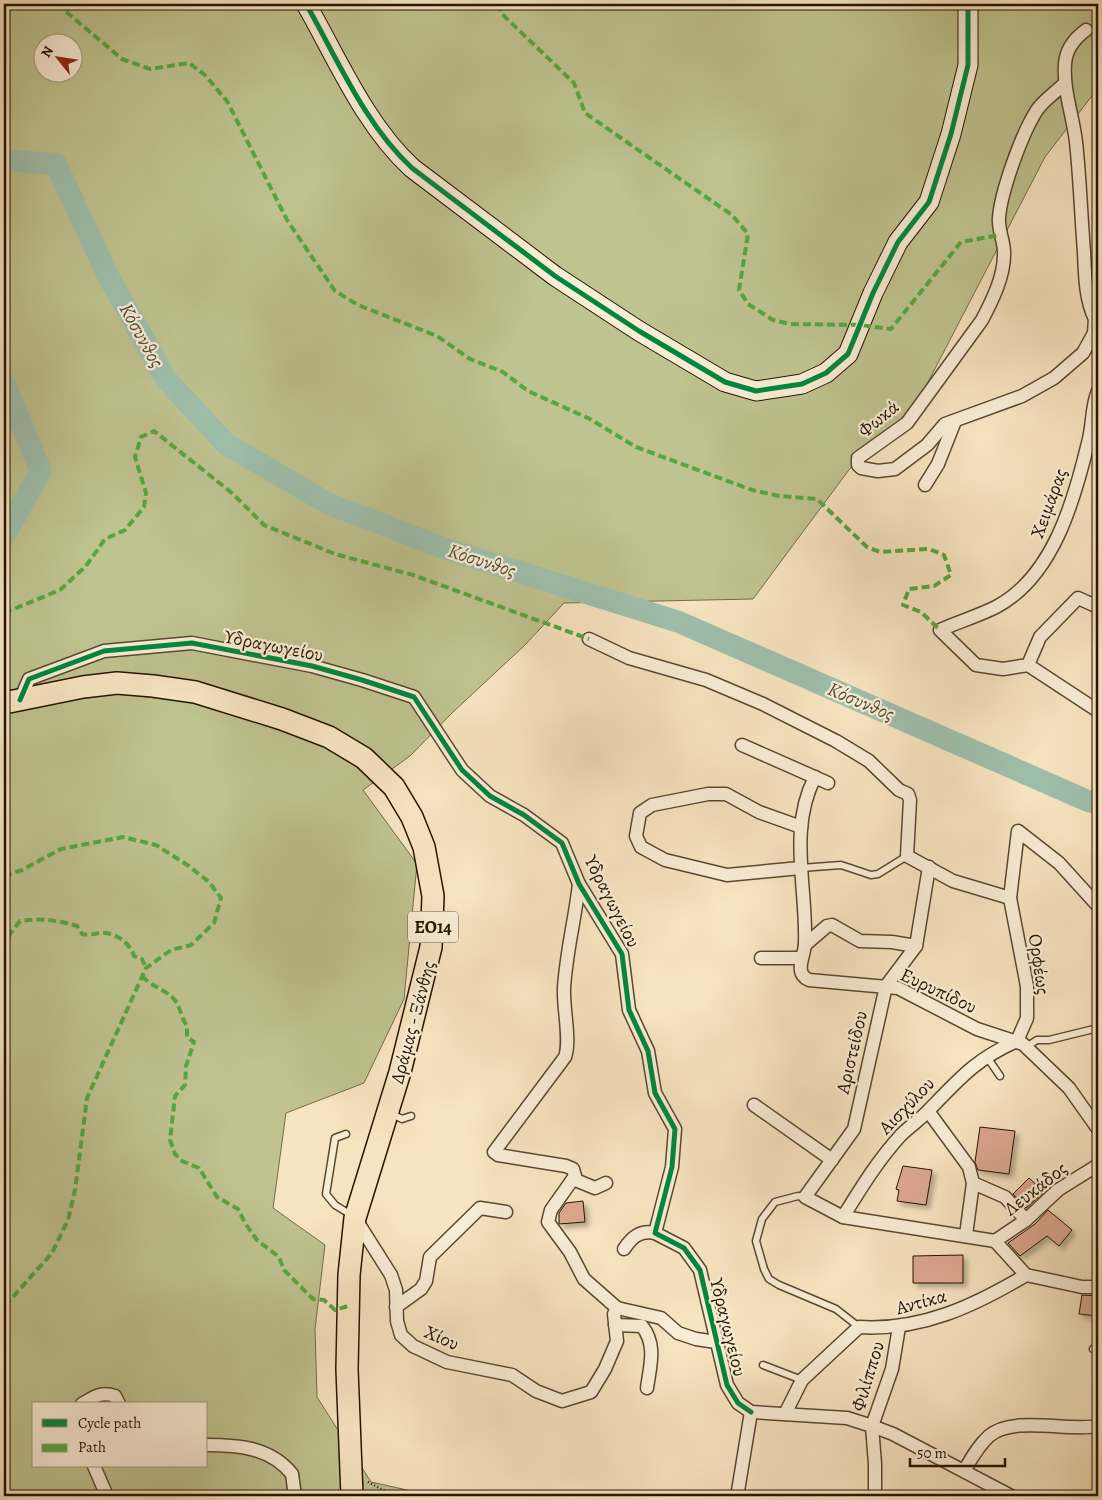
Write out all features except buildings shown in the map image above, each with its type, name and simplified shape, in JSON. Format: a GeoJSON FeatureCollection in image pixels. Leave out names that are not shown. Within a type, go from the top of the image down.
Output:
{"type":"FeatureCollection","features":[{"type":"Feature","properties":{"kind":"main road","name":"Δράμας - Ξάνθης"},"geometry":{"type":"LineString","coordinates":[[12,702],[82,687],[117,683],[195,692],[282,719],[329,737],[364,758],[394,787],[412,817],[424,847],[433,896],[431,947],[400,1072],[356,1218],[349,1275],[347,1360],[352,1489]]}},
{"type":"Feature","properties":{"kind":"street"},"geometry":{"type":"LineString","coordinates":[[306,4],[379,132],[394,151],[412,168],[555,276],[639,331],[725,382],[756,391],[802,384],[826,373],[848,354],[873,293],[898,242],[929,202],[951,134],[968,65],[968,4]]}},
{"type":"Feature","properties":{"kind":"street"},"geometry":{"type":"LineString","coordinates":[[1086,30],[1077,37],[1068,51],[1065,62],[1064,83],[1076,142],[1086,276],[1091,311],[1096,315]]}},
{"type":"Feature","properties":{"kind":"street","name":"Φωκά"},"geometry":{"type":"LineString","coordinates":[[1064,83],[1038,108],[1023,137],[999,217],[1000,235],[1005,255],[998,282],[982,320],[907,423],[860,456],[857,460],[858,465],[861,468],[878,471],[895,469],[927,445],[944,424],[1022,396],[1054,378],[1082,353],[1094,333],[1096,315]]}},
{"type":"Feature","properties":{"kind":"street","name":"Χειμάρας"},"geometry":{"type":"LineString","coordinates":[[1028,665],[1003,669],[976,665],[940,630],[997,606],[1023,587],[1043,563],[1062,531],[1089,442],[1098,391]]}},
{"type":"Feature","properties":{"kind":"street"},"geometry":{"type":"LineString","coordinates":[[925,485],[938,464],[955,421]]}},
{"type":"Feature","properties":{"kind":"street"},"geometry":{"type":"LineString","coordinates":[[1098,607],[1082,599],[1075,600],[1040,637],[1028,665],[1098,711]]}},
{"type":"Feature","properties":{"kind":"street"},"geometry":{"type":"LineString","coordinates":[[589,639],[629,658],[706,680],[739,694],[836,741],[870,761],[899,790],[908,794],[910,800],[907,856],[953,881],[1010,898]]}},
{"type":"Feature","properties":{"kind":"street","name":"Υδραγωγείου"},"geometry":{"type":"LineString","coordinates":[[12,702],[29,679],[104,650],[192,643],[312,666],[362,680],[414,698],[462,770],[490,796],[524,815],[562,843],[579,884],[622,954],[629,1010],[648,1051],[655,1094],[675,1130],[672,1167],[656,1233],[684,1248],[700,1270],[727,1385],[738,1402],[751,1412]]}},
{"type":"Feature","properties":{"kind":"street"},"geometry":{"type":"LineString","coordinates":[[742,745],[828,782]]}},
{"type":"Feature","properties":{"kind":"street"},"geometry":{"type":"LineString","coordinates":[[761,958],[801,958],[805,944],[800,868],[801,827],[807,800],[815,777]]}},
{"type":"Feature","properties":{"kind":"street"},"geometry":{"type":"LineString","coordinates":[[800,868],[727,876],[665,860],[641,847],[636,836],[640,813],[652,805],[708,794],[726,794],[759,812],[801,827]]}},
{"type":"Feature","properties":{"kind":"street","name":"Ορφέως"},"geometry":{"type":"LineString","coordinates":[[1022,1044],[1027,1018],[1027,986],[1010,898],[1018,830],[1059,863],[1098,906]]}},
{"type":"Feature","properties":{"kind":"street","name":"Αριστείδου"},"geometry":{"type":"LineString","coordinates":[[805,1198],[854,1130],[886,986],[916,946],[929,867]]}},
{"type":"Feature","properties":{"kind":"street"},"geometry":{"type":"LineString","coordinates":[[579,884],[564,988],[564,1020],[568,1047],[565,1057],[494,1150],[498,1155],[566,1166],[572,1169],[575,1176],[551,1210],[548,1222],[570,1252],[584,1279],[617,1308],[661,1318],[678,1332],[696,1339],[716,1342]]}},
{"type":"Feature","properties":{"kind":"street"},"geometry":{"type":"LineString","coordinates":[[805,944],[827,926],[832,925],[860,941],[892,942],[916,946]]}},
{"type":"Feature","properties":{"kind":"street","name":"Ευρυπίδου"},"geometry":{"type":"LineString","coordinates":[[801,958],[801,974],[809,980],[898,988],[977,1029],[1022,1044]]}},
{"type":"Feature","properties":{"kind":"street"},"geometry":{"type":"LineString","coordinates":[[1022,1044],[1069,1088],[1098,1129]]}},
{"type":"Feature","properties":{"kind":"street","name":"Αισχύλου"},"geometry":{"type":"LineString","coordinates":[[843,1217],[871,1172],[890,1148],[928,1111],[955,1081],[987,1057],[1022,1044]]}},
{"type":"Feature","properties":{"kind":"street"},"geometry":{"type":"LineString","coordinates":[[754,1105],[832,1160]]}},
{"type":"Feature","properties":{"kind":"street"},"geometry":{"type":"LineString","coordinates":[[928,1111],[968,1167],[973,1183],[966,1235]]}},
{"type":"Feature","properties":{"kind":"street","name":"Λευκάδος"},"geometry":{"type":"LineString","coordinates":[[995,1241],[1026,1220],[1058,1190],[1098,1165]]}},
{"type":"Feature","properties":{"kind":"street"},"geometry":{"type":"LineString","coordinates":[[572,1179],[595,1188],[606,1183]]}},
{"type":"Feature","properties":{"kind":"street"},"geometry":{"type":"LineString","coordinates":[[973,1183],[1004,1197],[1026,1220]]}},
{"type":"Feature","properties":{"kind":"street"},"geometry":{"type":"LineString","coordinates":[[805,1198],[843,1217],[995,1241],[1026,1275],[1082,1288],[1098,1287]]}},
{"type":"Feature","properties":{"kind":"street"},"geometry":{"type":"LineString","coordinates":[[396,1306],[421,1290],[426,1282],[430,1257],[480,1208],[506,1212]]}},
{"type":"Feature","properties":{"kind":"street","name":"Χίου"},"geometry":{"type":"LineString","coordinates":[[356,1218],[391,1275],[396,1290],[397,1321],[401,1335],[413,1346],[447,1362],[512,1375],[536,1391],[562,1401],[591,1392],[605,1369],[615,1347],[615,1325]]}},
{"type":"Feature","properties":{"kind":"street"},"geometry":{"type":"LineString","coordinates":[[624,1249],[631,1239],[639,1233],[656,1233]]}},
{"type":"Feature","properties":{"kind":"street","name":"Αντίκα"},"geometry":{"type":"LineString","coordinates":[[859,1327],[900,1327],[961,1310],[1026,1275]]}},
{"type":"Feature","properties":{"kind":"street"},"geometry":{"type":"LineString","coordinates":[[617,1308],[614,1314],[615,1325],[642,1326],[649,1334],[652,1344],[647,1388]]}},
{"type":"Feature","properties":{"kind":"street"},"geometry":{"type":"LineString","coordinates":[[785,1414],[802,1380],[859,1327]]}},
{"type":"Feature","properties":{"kind":"street","name":"Φιλίππου"},"geometry":{"type":"LineString","coordinates":[[876,1496],[876,1464],[872,1426],[892,1369],[900,1327]]}},
{"type":"Feature","properties":{"kind":"street"},"geometry":{"type":"LineString","coordinates":[[86,1402],[106,1393],[115,1396],[118,1402]]}},
{"type":"Feature","properties":{"kind":"street"},"geometry":{"type":"LineString","coordinates":[[742,1496],[738,1491],[751,1412],[847,1418],[872,1426],[893,1434],[1011,1496]]}},
{"type":"Feature","properties":{"kind":"street"},"geometry":{"type":"LineString","coordinates":[[964,1471],[978,1448],[990,1435],[1002,1429],[1036,1426],[1088,1428],[1098,1426]]}},
{"type":"Feature","properties":{"kind":"street"},"geometry":{"type":"LineString","coordinates":[[208,1445],[253,1448],[265,1454],[292,1474],[295,1496]]}},
{"type":"Feature","properties":{"kind":"street"},"geometry":{"type":"LineString","coordinates":[[95,1468],[107,1496]]}},
{"type":"Feature","properties":{"kind":"lane"},"geometry":{"type":"LineString","coordinates":[[800,868],[842,865],[871,875],[878,874],[907,856]]}},
{"type":"Feature","properties":{"kind":"lane"},"geometry":{"type":"LineString","coordinates":[[1022,1044],[1037,1040],[1049,1040],[1098,1028]]}},
{"type":"Feature","properties":{"kind":"lane"},"geometry":{"type":"LineString","coordinates":[[987,1057],[1000,1076]]}},
{"type":"Feature","properties":{"kind":"lane"},"geometry":{"type":"LineString","coordinates":[[388,1107],[402,1119],[411,1116]]}},
{"type":"Feature","properties":{"kind":"lane"},"geometry":{"type":"LineString","coordinates":[[346,1134],[335,1138],[326,1194],[335,1205],[356,1218]]}},
{"type":"Feature","properties":{"kind":"lane"},"geometry":{"type":"LineString","coordinates":[[805,1198],[798,1196],[775,1202],[762,1219],[756,1240],[764,1269],[769,1279],[836,1309],[859,1327]]}},
{"type":"Feature","properties":{"kind":"lane"},"geometry":{"type":"LineString","coordinates":[[763,1364],[802,1380]]}},
{"type":"Feature","properties":{"kind":"path"},"geometry":{"type":"LineString","coordinates":[[352,1489],[371,1482],[387,1492],[389,1496]]}},
{"type":"Feature","properties":{"kind":"green space"},"geometry":{"type":"Polygon","coordinates":[[[4,4],[1098,4],[1098,88],[1045,157],[913,411],[869,443],[753,599],[564,603],[525,645],[452,713],[410,756],[363,790],[417,864],[404,999],[364,1083],[286,1113],[273,1208],[325,1245],[315,1329],[317,1397],[371,1482],[434,1496],[4,1496],[4,4]]]}},
{"type":"Feature","properties":{"kind":"waterway","name":"Κόσυνθος"},"geometry":{"type":"LineString","coordinates":[[4,160],[56,164],[108,276],[166,379],[226,444],[329,504],[446,549],[679,622],[1098,804]]}},
{"type":"Feature","properties":{"kind":"waterway","name":"Κόσυνθος"},"geometry":{"type":"LineString","coordinates":[[4,383],[41,471],[4,536]]}},
{"type":"Feature","properties":{"kind":"marked path"},"geometry":{"type":"LineString","coordinates":[[57,4],[122,59],[150,69],[189,63],[205,75],[227,101],[287,220],[335,291],[358,305],[437,336],[470,359],[503,372],[528,391],[590,419],[636,447],[752,490],[779,496],[817,499],[867,547],[880,552],[929,549],[944,555],[951,575],[934,586],[909,589],[903,605],[921,612],[940,630]]}},
{"type":"Feature","properties":{"kind":"marked path"},"geometry":{"type":"LineString","coordinates":[[497,4],[502,14],[574,83],[585,113],[732,215],[748,234],[739,290],[748,304],[773,320],[790,324],[860,325],[891,329],[961,242],[1000,235]]}},
{"type":"Feature","properties":{"kind":"marked path"},"geometry":{"type":"LineString","coordinates":[[4,613],[60,590],[86,566],[105,539],[125,530],[144,507],[146,493],[135,457],[141,437],[154,431],[232,493],[264,525],[335,554],[413,575],[589,639]]}},
{"type":"Feature","properties":{"kind":"marked path"},"geometry":{"type":"LineString","coordinates":[[4,876],[22,870],[61,849],[123,837],[156,845],[189,866],[209,882],[221,898],[214,923],[191,945],[171,950],[146,968],[87,1098],[75,1190],[68,1220],[52,1253],[4,1307]]}},
{"type":"Feature","properties":{"kind":"marked path"},"geometry":{"type":"LineString","coordinates":[[4,948],[10,934],[20,921],[56,921],[77,926],[82,934],[103,933],[120,938],[127,944],[134,956],[142,959],[146,968]]}},
{"type":"Feature","properties":{"kind":"marked path"},"geometry":{"type":"LineString","coordinates":[[142,976],[175,1000],[187,1026],[187,1037],[194,1042],[186,1066],[185,1085],[175,1096],[170,1140],[175,1154],[182,1161],[199,1168],[217,1197],[238,1209],[257,1240],[279,1257],[284,1270],[313,1299],[324,1300],[335,1310],[348,1306]]}},
{"type":"Feature","properties":{"kind":"cycle path"},"geometry":{"type":"LineString","coordinates":[[306,4],[366,111],[395,151],[412,168],[555,276],[639,331],[725,382],[756,391],[802,384],[826,373],[848,354],[873,293],[898,242],[929,202],[951,134],[968,65],[968,4]]}},
{"type":"Feature","properties":{"kind":"cycle path"},"geometry":{"type":"LineString","coordinates":[[20,700],[29,679],[104,651],[192,643],[312,666],[414,697],[462,770],[490,796],[524,815],[562,843],[579,884],[622,954],[629,1010],[648,1051],[655,1093],[675,1129],[672,1167],[655,1233],[684,1248],[700,1270],[727,1385],[738,1403],[751,1412]]}}]}
